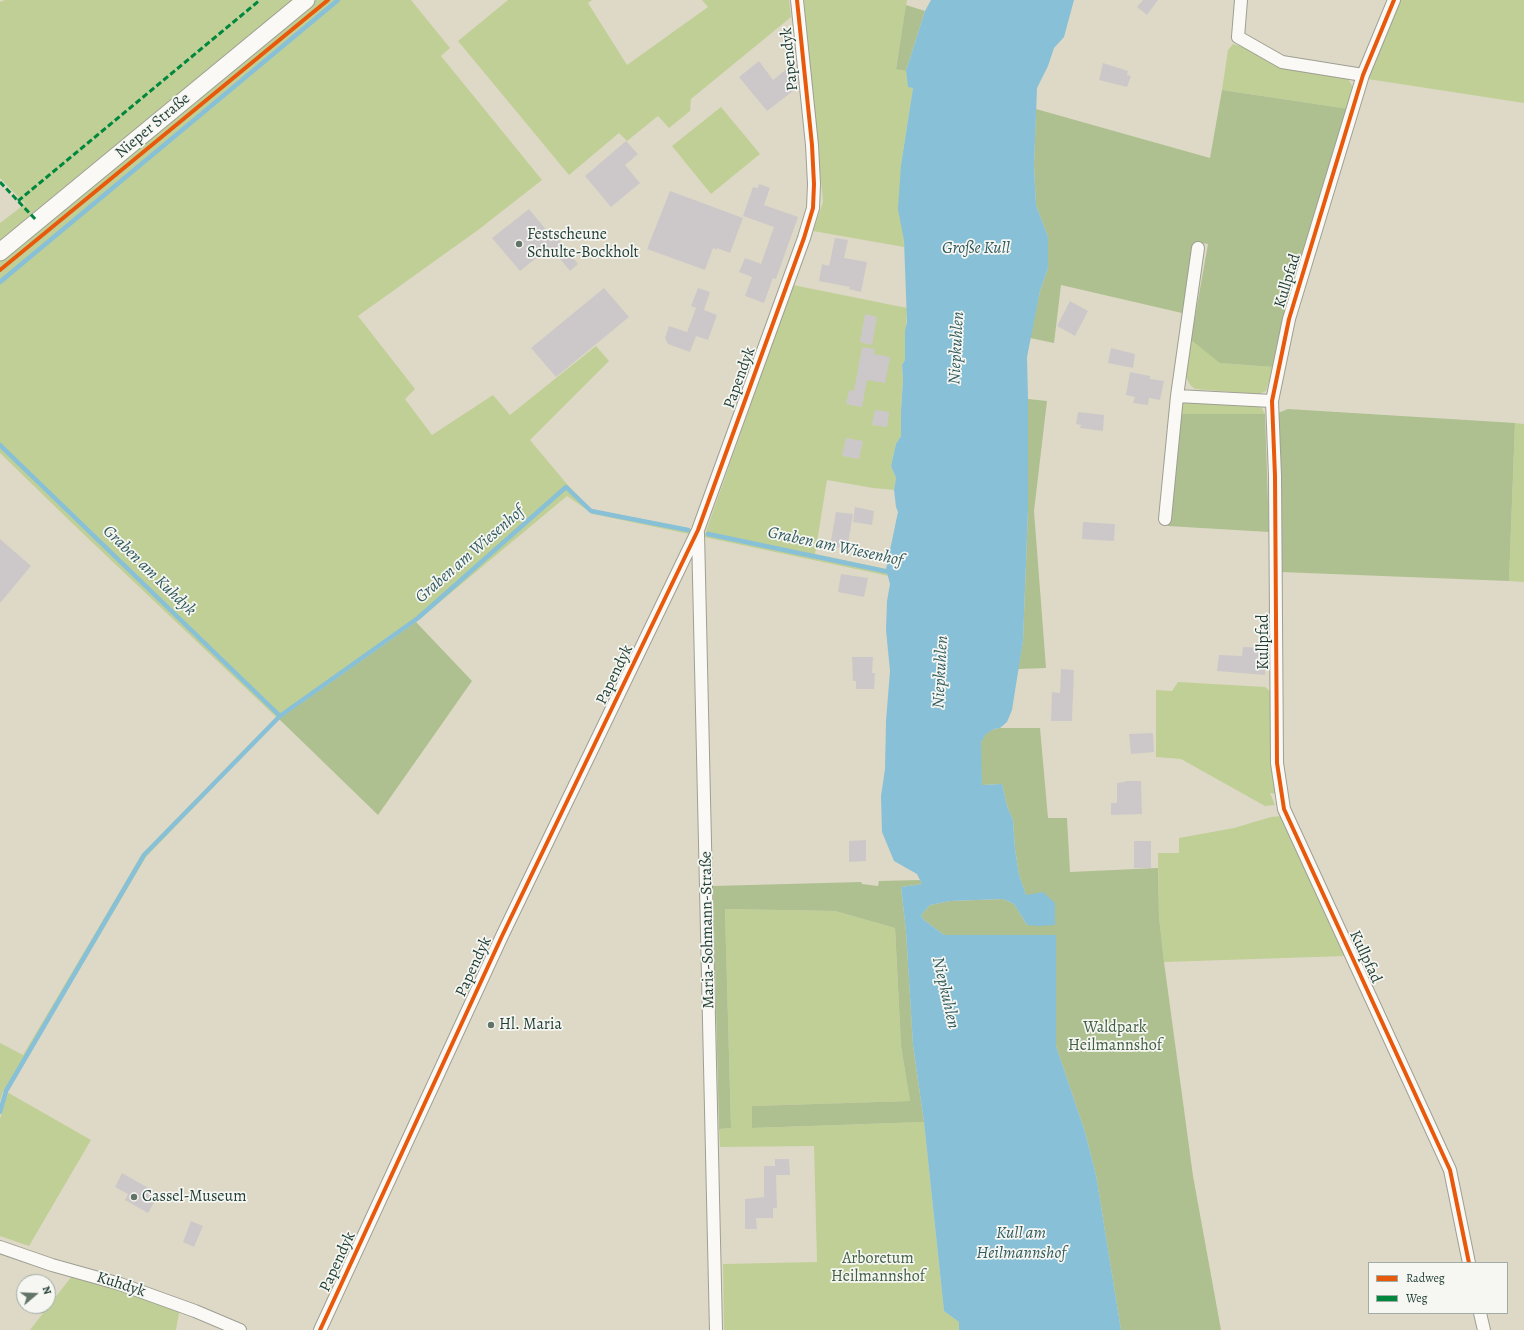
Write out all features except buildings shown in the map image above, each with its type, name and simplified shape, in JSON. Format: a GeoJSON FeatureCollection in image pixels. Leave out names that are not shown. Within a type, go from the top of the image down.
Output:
{"type":"FeatureCollection","features":[{"type":"Feature","properties":{"kind":"main road","name":"Nieper Straße"},"geometry":{"type":"LineString","coordinates":[[0,252],[306,0]]}},
{"type":"Feature","properties":{"kind":"street","name":"Papendyk"},"geometry":{"type":"LineString","coordinates":[[320,1330],[502,936],[698,530],[804,238],[813,208],[814,184],[812,145],[797,0]]}},
{"type":"Feature","properties":{"kind":"street"},"geometry":{"type":"LineString","coordinates":[[1241,0],[1238,37],[1282,62],[1363,75]]}},
{"type":"Feature","properties":{"kind":"street","name":"Kullpfad"},"geometry":{"type":"LineString","coordinates":[[1394,0],[1363,75],[1289,319],[1272,401],[1275,476],[1277,763],[1284,809],[1450,1170],[1469,1262]]}},
{"type":"Feature","properties":{"kind":"street"},"geometry":{"type":"LineString","coordinates":[[1165,519],[1177,396],[1198,248]]}},
{"type":"Feature","properties":{"kind":"street"},"geometry":{"type":"LineString","coordinates":[[1177,396],[1272,401]]}},
{"type":"Feature","properties":{"kind":"street","name":"Maria-Sohmann-Straße"},"geometry":{"type":"LineString","coordinates":[[698,530],[716,1330]]}},
{"type":"Feature","properties":{"kind":"street","name":"Kuhdyk"},"geometry":{"type":"LineString","coordinates":[[0,1247],[52,1265],[120,1284],[195,1311],[240,1330]]}},
{"type":"Feature","properties":{"kind":"street"},"geometry":{"type":"LineString","coordinates":[[1480,1314],[1484,1330]]}},
{"type":"Feature","properties":{"kind":"green space"},"geometry":{"type":"Polygon","coordinates":[[[5,0],[292,0],[0,240],[0,223],[25,204],[0,178],[0,2],[5,0]]]}},
{"type":"Feature","properties":{"kind":"green space"},"geometry":{"type":"Polygon","coordinates":[[[316,0],[411,0],[450,48],[441,56],[542,180],[478,230],[358,316],[415,389],[405,399],[432,435],[493,395],[510,415],[596,346],[609,361],[530,440],[566,483],[591,509],[692,529],[689,534],[593,514],[567,496],[416,622],[279,719],[146,857],[7,1092],[91,1140],[29,1246],[0,1236],[0,1119],[7,1093],[3,1091],[0,1102],[0,1043],[23,1055],[142,854],[276,717],[0,453],[0,260],[316,0]]]}},
{"type":"Feature","properties":{"kind":"green space"},"geometry":{"type":"Polygon","coordinates":[[[508,0],[592,0],[588,3],[627,65],[708,7],[702,0],[789,0],[791,17],[691,99],[690,111],[669,128],[658,116],[627,141],[619,133],[569,175],[458,41],[508,0]]]}},
{"type":"Feature","properties":{"kind":"green space"},"geometry":{"type":"Polygon","coordinates":[[[804,0],[907,0],[896,68],[906,71],[908,86],[913,88],[901,165],[904,247],[813,231],[823,202],[804,0]]]}},
{"type":"Feature","properties":{"kind":"green space"},"geometry":{"type":"Polygon","coordinates":[[[1400,0],[1524,0],[1524,103],[1368,79],[1400,0]]]}},
{"type":"Feature","properties":{"kind":"green space"},"geometry":{"type":"Polygon","coordinates":[[[906,5],[925,11],[906,71],[896,69],[906,5]]]}},
{"type":"Feature","properties":{"kind":"green space"},"geometry":{"type":"Polygon","coordinates":[[[1233,44],[1347,78],[1353,89],[1353,96],[1349,109],[1222,90],[1228,50],[1233,44]]]}},
{"type":"Feature","properties":{"kind":"green space"},"geometry":{"type":"Polygon","coordinates":[[[1222,90],[1349,109],[1273,367],[1220,363],[1191,340],[1208,244],[1196,242],[1182,313],[1061,285],[1054,343],[1030,338],[1040,291],[1048,268],[1048,237],[1036,205],[1034,166],[1036,109],[1210,158],[1222,90]]]}},
{"type":"Feature","properties":{"kind":"green space"},"geometry":{"type":"Polygon","coordinates":[[[721,107],[760,154],[711,194],[672,146],[721,107]]]}},
{"type":"Feature","properties":{"kind":"green space"},"geometry":{"type":"Polygon","coordinates":[[[793,285],[907,308],[905,360],[902,365],[903,380],[901,436],[896,444],[891,466],[896,478],[894,490],[827,480],[815,554],[886,569],[889,576],[704,537],[793,285]]]}},
{"type":"Feature","properties":{"kind":"green space"},"geometry":{"type":"Polygon","coordinates":[[[1191,340],[1221,363],[1273,367],[1266,391],[1259,394],[1195,389],[1187,379],[1186,373],[1191,340]]]}},
{"type":"Feature","properties":{"kind":"green space"},"geometry":{"type":"Polygon","coordinates":[[[1028,399],[1047,401],[1034,511],[1046,668],[1018,669],[1023,641],[1028,510],[1028,399]]]}},
{"type":"Feature","properties":{"kind":"green space"},"geometry":{"type":"Polygon","coordinates":[[[1181,400],[1253,403],[1262,408],[1265,414],[1179,414],[1181,400]]]}},
{"type":"Feature","properties":{"kind":"green space"},"geometry":{"type":"Polygon","coordinates":[[[1288,409],[1515,423],[1509,581],[1281,572],[1278,413],[1288,409]]]}},
{"type":"Feature","properties":{"kind":"green space"},"geometry":{"type":"Polygon","coordinates":[[[1179,414],[1265,414],[1269,532],[1168,526],[1179,414]]]}},
{"type":"Feature","properties":{"kind":"green space"},"geometry":{"type":"Polygon","coordinates":[[[1515,423],[1524,424],[1524,582],[1509,581],[1515,423]]]}},
{"type":"Feature","properties":{"kind":"green space"},"geometry":{"type":"Polygon","coordinates":[[[416,622],[472,681],[378,815],[279,719],[416,622]]]}},
{"type":"Feature","properties":{"kind":"green space"},"geometry":{"type":"Polygon","coordinates":[[[1178,682],[1265,687],[1271,692],[1271,761],[1276,794],[1270,793],[1275,805],[1265,806],[1181,759],[1156,757],[1156,690],[1172,691],[1178,682]]]}},
{"type":"Feature","properties":{"kind":"green space","name":"Waldpark Heilmannshof"},"geometry":{"type":"Polygon","coordinates":[[[1000,728],[1040,728],[1048,818],[1067,818],[1070,872],[1158,868],[1159,917],[1164,962],[1193,1176],[1221,1330],[1121,1330],[1096,1175],[1085,1132],[1056,1046],[1055,935],[944,935],[924,920],[921,915],[930,905],[950,901],[1003,899],[1014,904],[1027,925],[1026,895],[1019,875],[1013,820],[1007,806],[1002,784],[982,785],[980,752],[981,743],[988,732],[1000,728]]]}},
{"type":"Feature","properties":{"kind":"green space"},"geometry":{"type":"Polygon","coordinates":[[[1281,816],[1346,956],[1164,962],[1159,917],[1158,853],[1179,853],[1179,838],[1234,828],[1271,817],[1281,816]]]}},
{"type":"Feature","properties":{"kind":"green space"},"geometry":{"type":"Polygon","coordinates":[[[920,880],[922,884],[901,887],[906,931],[913,1045],[924,1122],[752,1128],[752,1106],[910,1101],[901,1046],[895,928],[835,911],[725,909],[731,1128],[719,1129],[713,886],[861,882],[862,884],[878,886],[879,881],[920,880]]]}},
{"type":"Feature","properties":{"kind":"green space","name":"Arboretum Heilmannshof"},"geometry":{"type":"Polygon","coordinates":[[[725,909],[835,911],[895,928],[901,1046],[910,1101],[752,1106],[752,1128],[924,1122],[944,1311],[959,1322],[959,1330],[724,1330],[723,1264],[817,1262],[814,1146],[720,1147],[719,1129],[731,1128],[725,909]]]}},
{"type":"Feature","properties":{"kind":"green space"},"geometry":{"type":"Polygon","coordinates":[[[75,1272],[180,1307],[176,1330],[30,1330],[42,1314],[56,1314],[56,1296],[75,1272]]]}},
{"type":"Feature","properties":{"kind":"water","name":"Große Kull"},"geometry":{"type":"Polygon","coordinates":[[[931,0],[1074,0],[1064,37],[1054,48],[1048,66],[1037,88],[1034,166],[1036,205],[1048,237],[1048,268],[1040,291],[1027,357],[1028,510],[1023,641],[1012,710],[1007,722],[1000,728],[994,729],[986,734],[981,742],[982,785],[1002,784],[1007,806],[1013,820],[1019,875],[1026,895],[1043,892],[1055,903],[1055,925],[1027,925],[1014,904],[1003,899],[950,901],[930,905],[921,915],[924,920],[944,935],[1056,935],[1056,1046],[1085,1132],[1096,1175],[1121,1330],[959,1330],[959,1322],[944,1311],[924,1122],[913,1045],[906,931],[901,887],[922,884],[917,874],[894,861],[882,832],[881,796],[885,769],[886,721],[890,671],[886,630],[887,601],[890,584],[886,569],[898,512],[894,490],[896,478],[891,466],[896,444],[901,436],[903,380],[902,365],[905,360],[905,331],[907,322],[904,241],[898,209],[901,165],[913,88],[908,87],[906,71],[925,11],[931,0]]]}},
{"type":"Feature","properties":{"kind":"waterway"},"geometry":{"type":"LineString","coordinates":[[0,282],[338,0]]}},
{"type":"Feature","properties":{"kind":"waterway","name":"Graben am Kuhdyk"},"geometry":{"type":"LineString","coordinates":[[0,445],[280,716]]}},
{"type":"Feature","properties":{"kind":"waterway","name":"Graben am Wiesenhof"},"geometry":{"type":"LineString","coordinates":[[0,1112],[6,1091],[144,855],[280,716],[418,618],[566,487],[591,511],[688,530]]}},
{"type":"Feature","properties":{"kind":"waterway","name":"Graben am Wiesenhof"},"geometry":{"type":"LineString","coordinates":[[708,534],[894,573]]}},
{"type":"Feature","properties":{"kind":"marked path"},"geometry":{"type":"LineString","coordinates":[[18,201],[260,0]]}},
{"type":"Feature","properties":{"kind":"marked path"},"geometry":{"type":"LineString","coordinates":[[0,182],[37,221]]}},
{"type":"Feature","properties":{"kind":"cycle path"},"geometry":{"type":"LineString","coordinates":[[0,270],[328,0]]}},
{"type":"Feature","properties":{"kind":"cycle path"},"geometry":{"type":"LineString","coordinates":[[320,1330],[502,936],[698,530],[804,238],[813,208],[814,184],[812,145],[797,0]]}},
{"type":"Feature","properties":{"kind":"cycle path"},"geometry":{"type":"LineString","coordinates":[[1394,0],[1363,75],[1289,319],[1272,401],[1275,476],[1277,763],[1284,809],[1450,1170],[1469,1262]]}},
{"type":"Feature","properties":{"kind":"place","name":"Festscheune Schulte-Bockholt"},"geometry":{"type":"Point","coordinates":[519,244]}},
{"type":"Feature","properties":{"kind":"place","name":"Hl. Maria"},"geometry":{"type":"Point","coordinates":[491,1025]}},
{"type":"Feature","properties":{"kind":"place","name":"Cassel-Museum"},"geometry":{"type":"Point","coordinates":[134,1197]}},
{"type":"Feature","properties":{"kind":"water label","name":"Niepkuhlen"},"geometry":{"type":"Point","coordinates":[957,348]}},
{"type":"Feature","properties":{"kind":"water label","name":"Niepkuhlen"},"geometry":{"type":"Point","coordinates":[941,672]}},
{"type":"Feature","properties":{"kind":"water label","name":"Niepkuhlen"},"geometry":{"type":"Point","coordinates":[945,993]}},
{"type":"Feature","properties":{"kind":"water label","name":"Kull am Heilmannshof"},"geometry":{"type":"Point","coordinates":[1021,1244]}}]}
